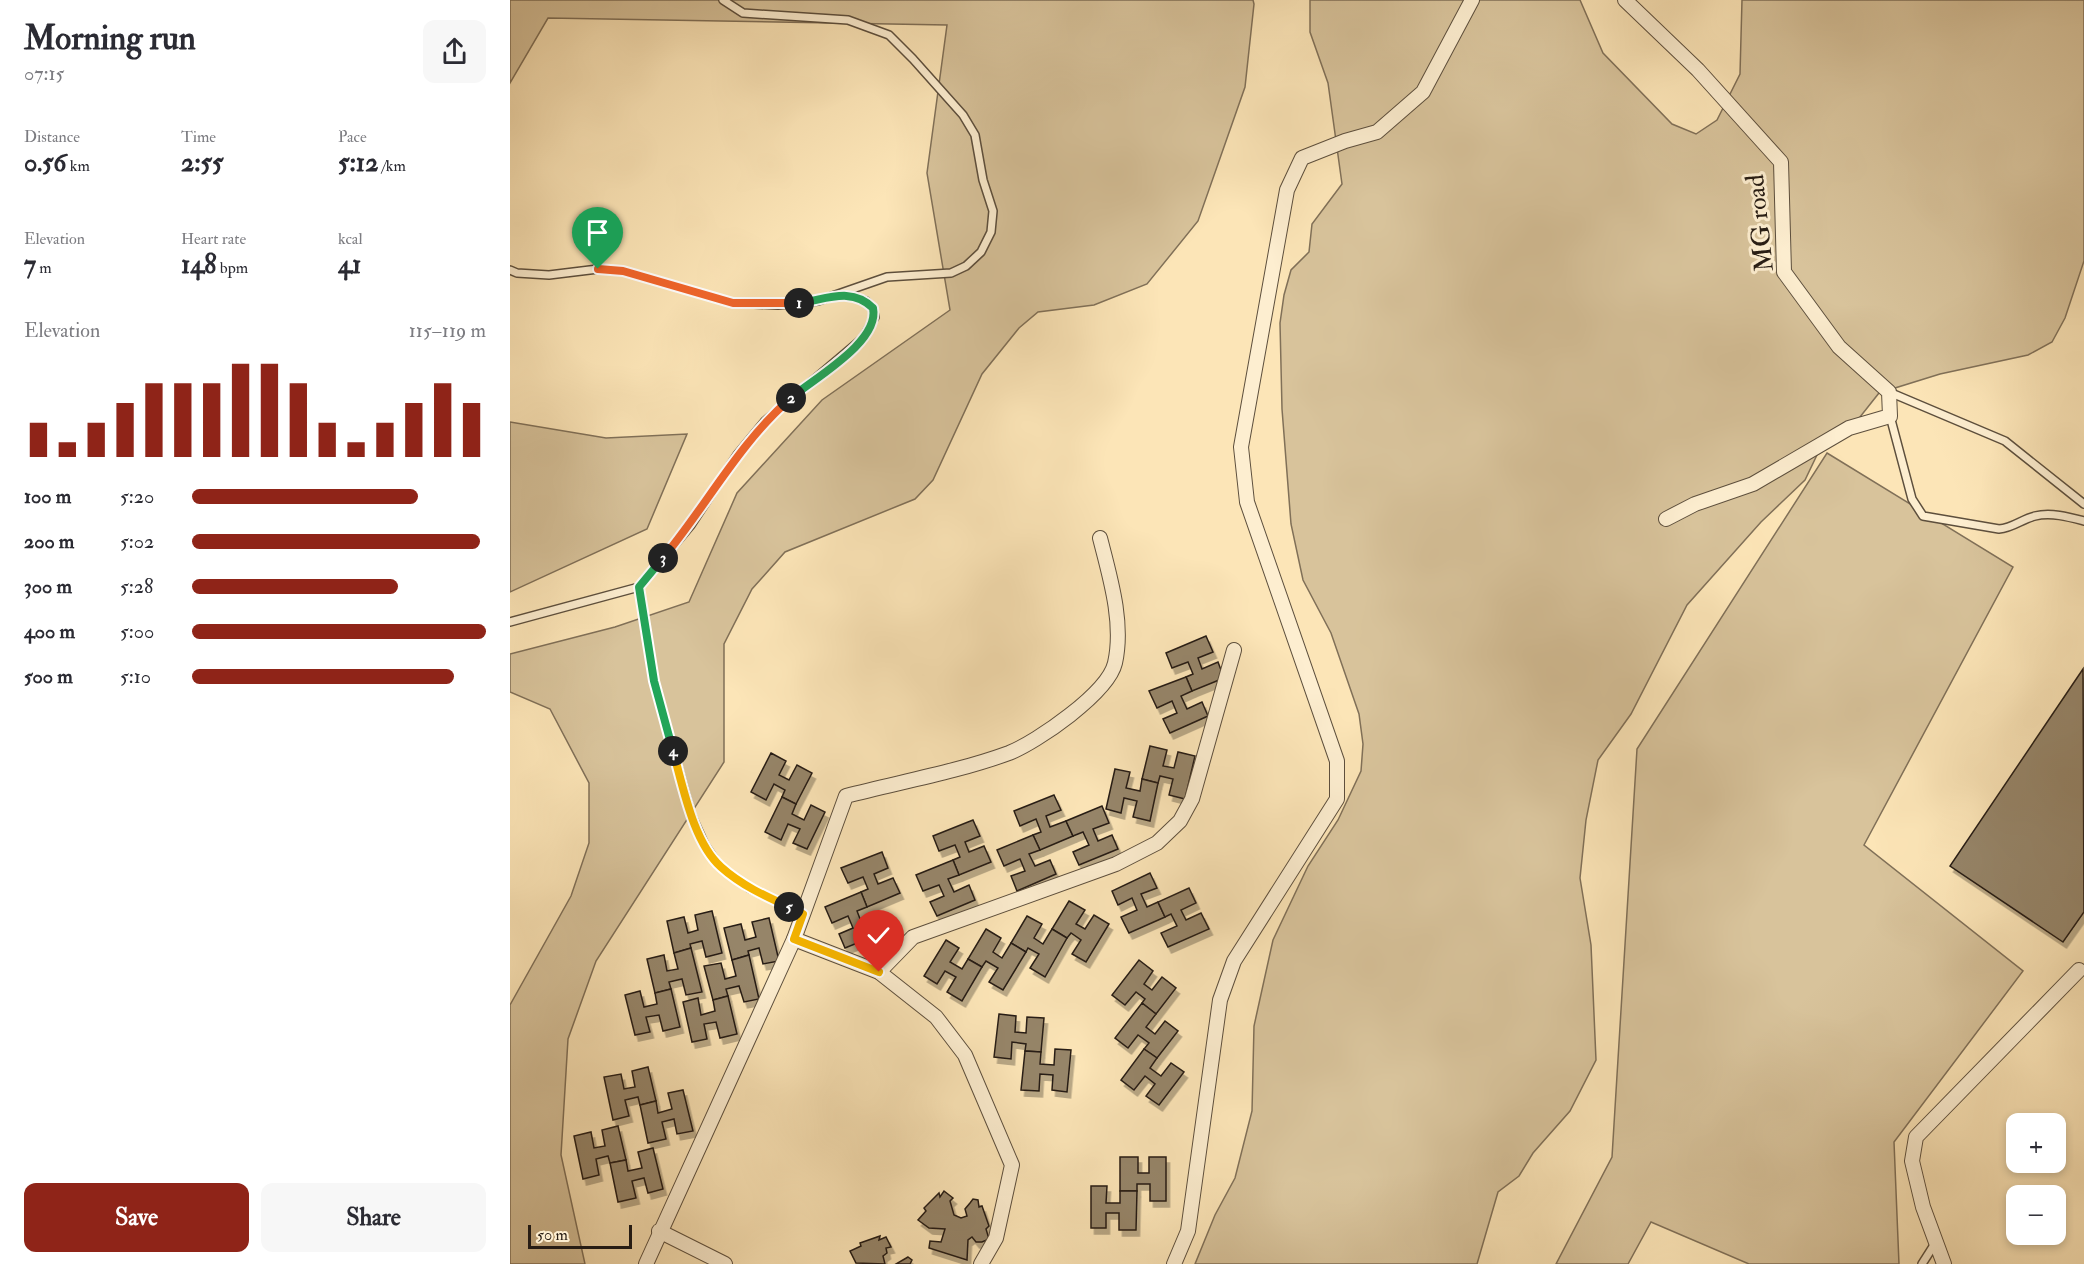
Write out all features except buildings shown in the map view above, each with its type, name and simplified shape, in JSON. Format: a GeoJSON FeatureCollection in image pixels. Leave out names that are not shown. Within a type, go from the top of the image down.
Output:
{"type":"FeatureCollection","features":[{"type":"Feature","properties":{"kind":"street"},"geometry":{"type":"LineString","coordinates":[[1174,1264],[1188,1231],[1220,1000],[1234,961],[1337,799],[1337,761],[1247,502],[1241,447],[1287,190],[1302,158],[1345,141],[1377,132],[1423,92],[1472,0]]}},
{"type":"Feature","properties":{"kind":"street","name":"MG road"},"geometry":{"type":"LineString","coordinates":[[1625,0],[1698,70],[1781,162],[1784,272],[1839,347],[1889,392]]}},
{"type":"Feature","properties":{"kind":"street"},"geometry":{"type":"LineString","coordinates":[[1666,519],[1695,504],[1753,484],[1849,428],[1890,416],[1889,392]]}},
{"type":"Feature","properties":{"kind":"street"},"geometry":{"type":"LineString","coordinates":[[646,1264],[659,1231],[794,939],[846,796],[1011,752],[1089,702],[1102,686],[1115,665],[1118,636],[1111,580],[1100,538]]}},
{"type":"Feature","properties":{"kind":"street"},"geometry":{"type":"LineString","coordinates":[[879,972],[913,937],[1116,864],[1156,843],[1180,820],[1192,799],[1234,650]]}},
{"type":"Feature","properties":{"kind":"street"},"geometry":{"type":"LineString","coordinates":[[794,939],[879,972],[936,1017],[965,1055],[1012,1165],[996,1238],[981,1264]]}},
{"type":"Feature","properties":{"kind":"street"},"geometry":{"type":"LineString","coordinates":[[1944,1264],[1923,1207],[1912,1161],[1916,1137],[2082,967]]}},
{"type":"Feature","properties":{"kind":"street"},"geometry":{"type":"LineString","coordinates":[[659,1231],[725,1264]]}},
{"type":"Feature","properties":{"kind":"lane"},"geometry":{"type":"LineString","coordinates":[[510,270],[517,273],[549,275],[598,269],[623,271],[733,303],[778,305],[818,301],[887,277],[951,273],[966,266],[981,252],[991,232],[993,211],[983,180],[975,135],[913,59],[889,35],[848,20],[743,13],[723,0]]}},
{"type":"Feature","properties":{"kind":"lane"},"geometry":{"type":"LineString","coordinates":[[510,622],[639,587],[691,525],[737,455],[765,421],[863,338],[875,317],[873,308],[857,297],[843,294]]}},
{"type":"Feature","properties":{"kind":"lane"},"geometry":{"type":"LineString","coordinates":[[1889,392],[2005,441],[2084,504]]}},
{"type":"Feature","properties":{"kind":"lane"},"geometry":{"type":"LineString","coordinates":[[1890,416],[1912,499],[1923,516],[1999,529],[2009,528],[2036,516],[2049,515],[2084,521]]}},
{"type":"Feature","properties":{"kind":"lane"},"geometry":{"type":"LineString","coordinates":[[639,587],[654,681],[691,814],[705,845],[719,866],[749,888],[803,914]]}},
{"type":"Feature","properties":{"kind":"lane"},"geometry":{"type":"LineString","coordinates":[[1922,1264],[1936,1242]]}},
{"type":"Feature","properties":{"kind":"shaded area"},"geometry":{"type":"Polygon","coordinates":[[[510,0],[1253,0],[1254,4],[1245,87],[1198,221],[1147,284],[1094,305],[1038,312],[1019,328],[982,374],[933,480],[915,499],[785,552],[752,589],[724,644],[724,762],[596,961],[568,1039],[561,1155],[585,1264],[510,1264],[510,1005],[571,896],[589,843],[589,783],[550,709],[510,692],[510,654],[615,627],[689,602],[737,493],[822,400],[950,310],[927,173],[947,25],[548,18],[510,83],[510,0]]]}},
{"type":"Feature","properties":{"kind":"shaded area"},"geometry":{"type":"Polygon","coordinates":[[[1310,0],[1580,0],[1603,53],[1672,124],[1696,134],[1717,120],[1740,74],[1742,0],[2084,0],[2084,261],[2065,318],[2052,342],[2028,355],[1940,374],[1879,393],[1845,436],[1817,455],[1805,480],[1761,522],[1687,605],[1631,714],[1598,760],[1586,820],[1580,878],[1591,945],[1596,1060],[1570,1111],[1533,1153],[1519,1176],[1498,1192],[1477,1264],[1195,1264],[1215,1215],[1235,1178],[1252,1111],[1254,1026],[1273,940],[1308,866],[1338,820],[1361,771],[1363,744],[1359,714],[1331,633],[1303,580],[1291,524],[1282,409],[1280,323],[1284,295],[1291,270],[1309,252],[1312,224],[1342,184],[1328,83],[1310,32],[1310,0]]]}},
{"type":"Feature","properties":{"kind":"shaded area"},"geometry":{"type":"Polygon","coordinates":[[[510,422],[606,438],[687,434],[647,529],[510,592],[510,422]]]}},
{"type":"Feature","properties":{"kind":"shaded area"},"geometry":{"type":"Polygon","coordinates":[[[1827,453],[2013,567],[1864,845],[2023,971],[1894,1142],[1899,1264],[1749,1264],[1651,1222],[1628,1264],[1556,1264],[1612,1157],[1637,749],[1827,453]]]}},
{"type":"Feature","properties":{"kind":"route"},"geometry":{"type":"LineString","coordinates":[[598,269],[623,271],[691,293],[733,303],[778,305],[818,301],[843,294],[866,301],[873,308],[875,317],[863,338],[765,421],[737,455],[691,525],[639,587],[654,681],[691,814],[705,845],[719,866],[749,888],[803,914],[794,939],[879,972]]}}]}
